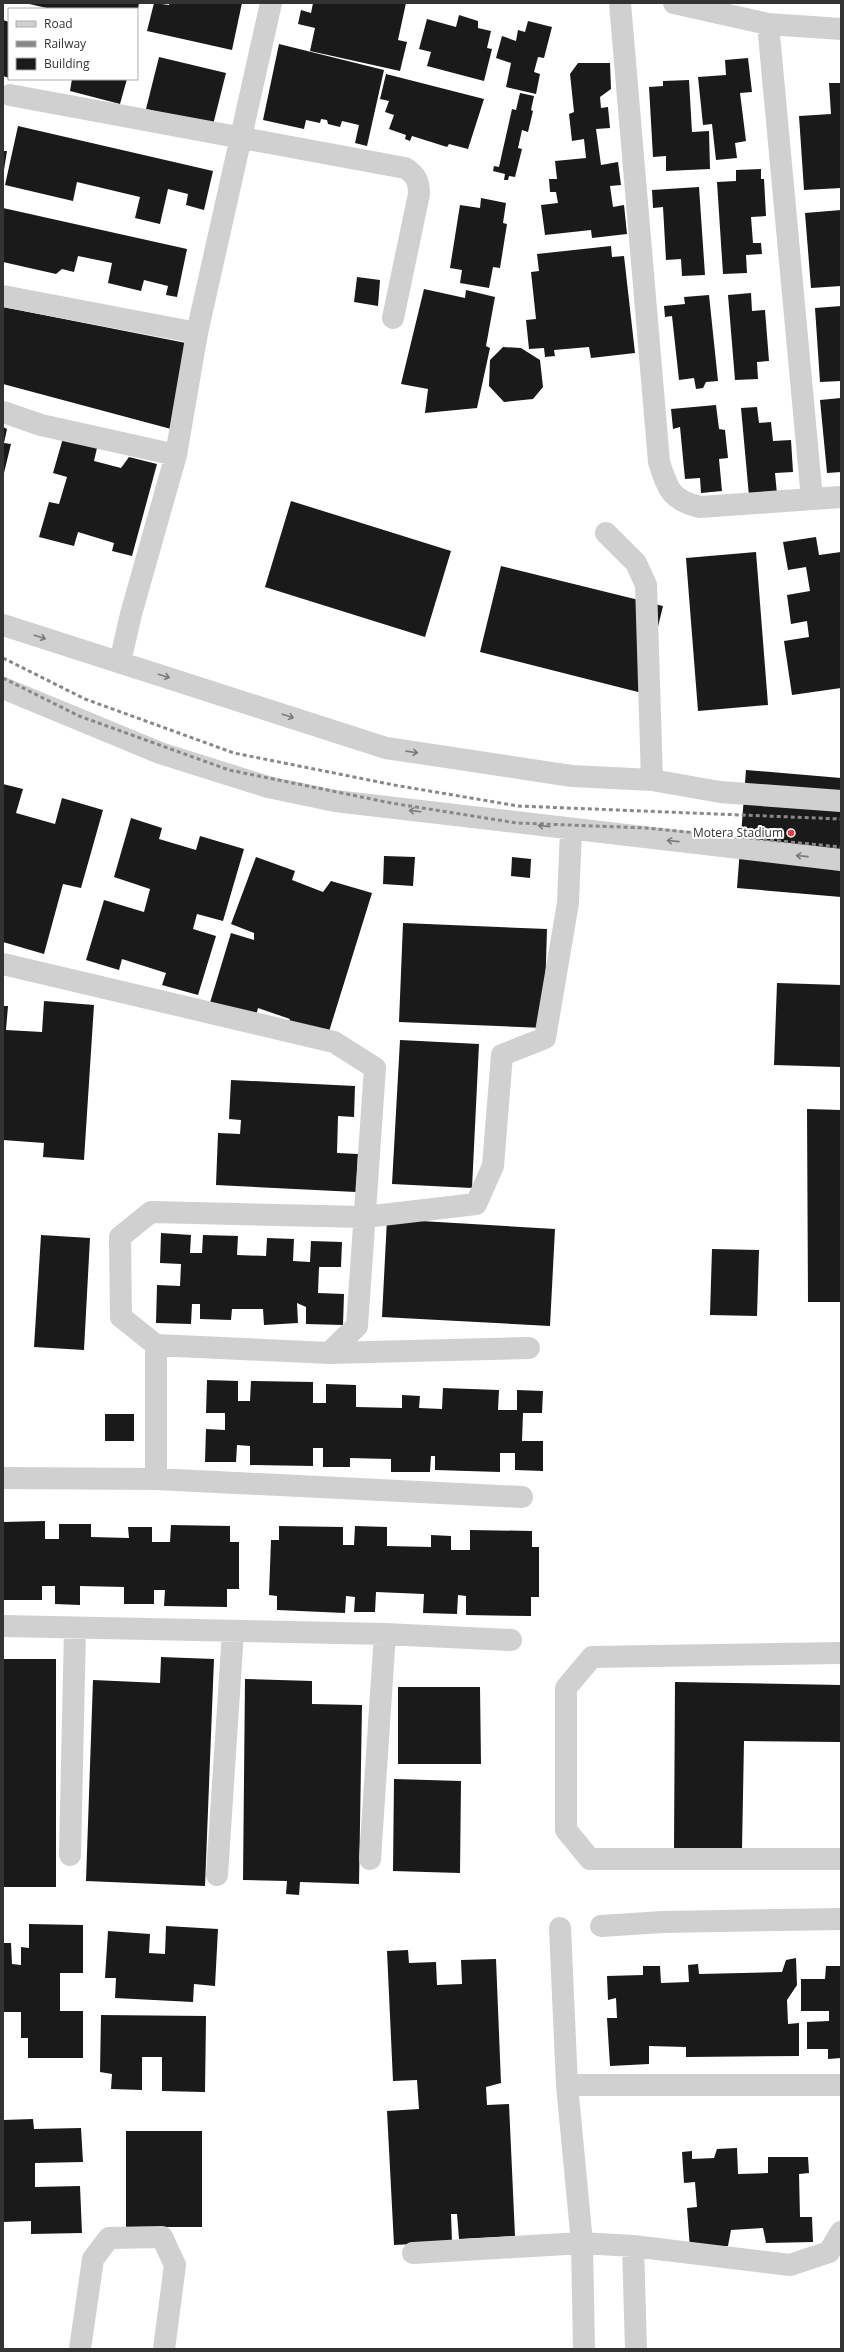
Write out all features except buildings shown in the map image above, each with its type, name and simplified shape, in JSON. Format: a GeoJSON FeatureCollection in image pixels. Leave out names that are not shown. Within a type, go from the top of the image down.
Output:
{"type":"FeatureCollection","features":[{"type":"Feature","properties":{"kind":"street"},"geometry":{"type":"LineString","coordinates":[[120,662],[131,614],[176,455],[197,333],[271,3]]}},
{"type":"Feature","properties":{"kind":"street"},"geometry":{"type":"LineString","coordinates":[[620,3],[659,462],[668,490],[684,503],[700,507],[841,496]]}},
{"type":"Feature","properties":{"kind":"street"},"geometry":{"type":"LineString","coordinates":[[674,3],[768,24],[841,29]]}},
{"type":"Feature","properties":{"kind":"street"},"geometry":{"type":"LineString","coordinates":[[768,24],[812,499]]}},
{"type":"Feature","properties":{"kind":"street"},"geometry":{"type":"LineString","coordinates":[[10,95],[405,168],[412,172],[419,182],[419,194],[393,318]]}},
{"type":"Feature","properties":{"kind":"street"},"geometry":{"type":"LineString","coordinates":[[3,296],[197,333]]}},
{"type":"Feature","properties":{"kind":"street"},"geometry":{"type":"LineString","coordinates":[[3,412],[41,425],[176,455]]}},
{"type":"Feature","properties":{"kind":"street"},"geometry":{"type":"LineString","coordinates":[[606,533],[636,563],[646,585],[652,780]]}},
{"type":"Feature","properties":{"kind":"street"},"geometry":{"type":"LineString","coordinates":[[3,625],[386,748],[572,776],[652,780],[720,792],[841,801]]}},
{"type":"Feature","properties":{"kind":"street"},"geometry":{"type":"LineString","coordinates":[[3,688],[160,753],[268,787],[334,801],[571,830],[841,860]]}},
{"type":"Feature","properties":{"kind":"street"},"geometry":{"type":"LineString","coordinates":[[529,1348],[329,1353],[156,1345],[121,1317],[120,1237],[151,1212],[365,1217],[476,1204],[493,1166],[502,1054],[545,1038],[568,903],[571,830]]}},
{"type":"Feature","properties":{"kind":"street"},"geometry":{"type":"LineString","coordinates":[[3,964],[334,1042],[375,1068],[357,1326],[329,1353]]}},
{"type":"Feature","properties":{"kind":"street"},"geometry":{"type":"LineString","coordinates":[[156,1345],[156,1479]]}},
{"type":"Feature","properties":{"kind":"street"},"geometry":{"type":"LineString","coordinates":[[3,1478],[156,1479],[522,1497]]}},
{"type":"Feature","properties":{"kind":"street"},"geometry":{"type":"LineString","coordinates":[[3,1626],[75,1629],[385,1634],[511,1640]]}},
{"type":"Feature","properties":{"kind":"street"},"geometry":{"type":"LineString","coordinates":[[70,1855],[75,1629]]}},
{"type":"Feature","properties":{"kind":"street"},"geometry":{"type":"LineString","coordinates":[[217,1875],[233,1632]]}},
{"type":"Feature","properties":{"kind":"street"},"geometry":{"type":"LineString","coordinates":[[370,1859],[385,1634]]}},
{"type":"Feature","properties":{"kind":"street"},"geometry":{"type":"LineString","coordinates":[[841,1653],[592,1658],[566,1688],[566,1830],[590,1859],[841,1859]]}},
{"type":"Feature","properties":{"kind":"street"},"geometry":{"type":"LineString","coordinates":[[601,1926],[662,1922],[841,1919]]}},
{"type":"Feature","properties":{"kind":"street"},"geometry":{"type":"LineString","coordinates":[[560,1928],[567,2085],[582,2242],[584,2349]]}},
{"type":"Feature","properties":{"kind":"street"},"geometry":{"type":"LineString","coordinates":[[567,2085],[841,2085]]}},
{"type":"Feature","properties":{"kind":"street"},"geometry":{"type":"LineString","coordinates":[[413,2252],[582,2242],[633,2246],[790,2265],[829,2252],[841,2232]]}},
{"type":"Feature","properties":{"kind":"street"},"geometry":{"type":"LineString","coordinates":[[80,2349],[93,2259],[109,2238],[162,2237],[175,2265],[164,2349]]}},
{"type":"Feature","properties":{"kind":"street"},"geometry":{"type":"LineString","coordinates":[[633,2246],[636,2349]]}},
{"type":"Feature","properties":{"kind":"railway"},"geometry":{"type":"LineString","coordinates":[[3,658],[85,699],[234,753],[394,785],[518,806],[841,819]]}},
{"type":"Feature","properties":{"kind":"railway"},"geometry":{"type":"LineString","coordinates":[[3,678],[79,716],[229,770],[391,803],[517,823],[646,828],[841,847]]}},
{"type":"Feature","properties":{"kind":"place","name":"Motera Stadium"},"geometry":{"type":"Point","coordinates":[791,833]}}]}
